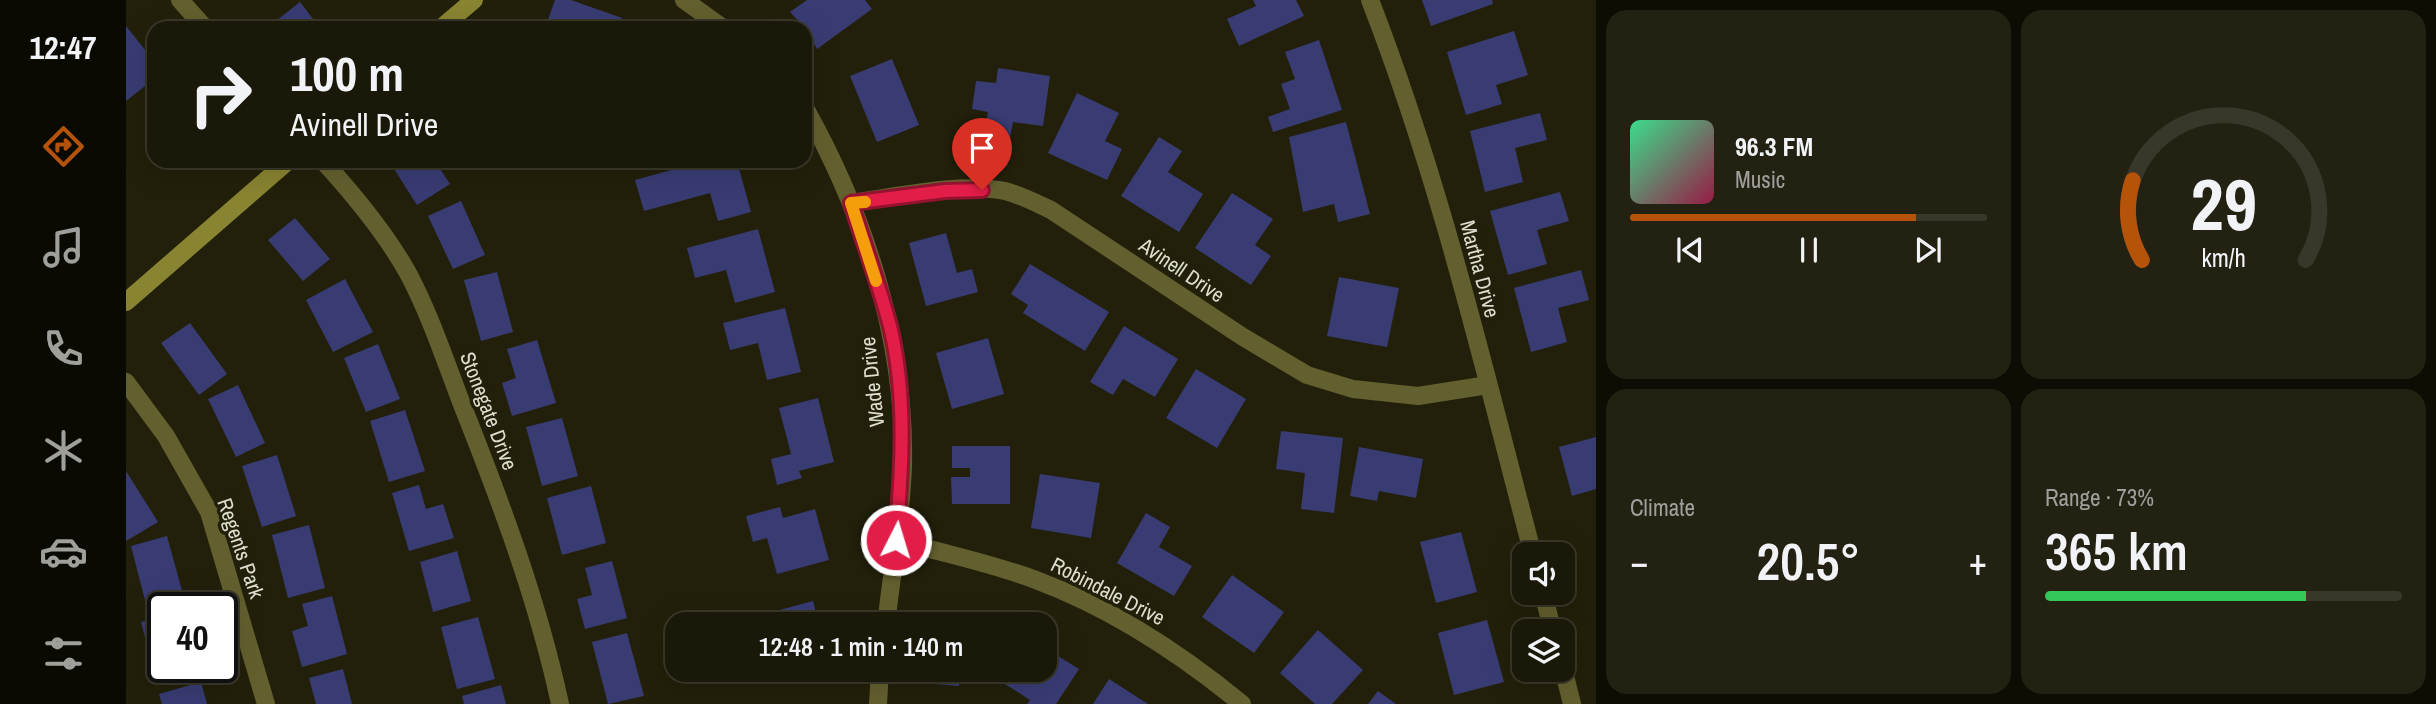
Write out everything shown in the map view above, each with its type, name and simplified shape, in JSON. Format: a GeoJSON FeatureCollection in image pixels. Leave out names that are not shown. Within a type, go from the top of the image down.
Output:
{"type":"FeatureCollection","features":[{"type":"Feature","properties":{"kind":"main road"},"geometry":{"type":"LineString","coordinates":[[449,21],[474,0]]}},
{"type":"Feature","properties":{"kind":"main road"},"geometry":{"type":"LineString","coordinates":[[126,302],[280,168]]}},
{"type":"Feature","properties":{"kind":"street"},"geometry":{"type":"LineString","coordinates":[[180,0],[199,21]]}},
{"type":"Feature","properties":{"kind":"street"},"geometry":{"type":"LineString","coordinates":[[684,0],[713,21]]}},
{"type":"Feature","properties":{"kind":"street","name":"Martha Drive"},"geometry":{"type":"LineString","coordinates":[[1370,0],[1410,106],[1530,542]]}},
{"type":"Feature","properties":{"kind":"street","name":"Wade Drive"},"geometry":{"type":"LineString","coordinates":[[812,122],[851,203],[890,327],[898,379],[903,466],[888,612]]}},
{"type":"Feature","properties":{"kind":"street","name":"Stonegate Drive"},"geometry":{"type":"LineString","coordinates":[[329,168],[389,242],[430,321],[489,473],[528,589],[560,704]]}},
{"type":"Feature","properties":{"kind":"street","name":"Avinell Drive"},"geometry":{"type":"LineString","coordinates":[[851,203],[945,191],[1001,190],[1051,210],[1243,337],[1307,375],[1353,389],[1418,396],[1488,385]]}},
{"type":"Feature","properties":{"kind":"street","name":"Regents Park"},"geometry":{"type":"LineString","coordinates":[[126,382],[166,436],[209,512],[266,704]]}},
{"type":"Feature","properties":{"kind":"street","name":"Robindale Drive"},"geometry":{"type":"LineString","coordinates":[[896,540],[1033,579],[1074,595],[1168,648],[1242,704]]}},
{"type":"Feature","properties":{"kind":"street"},"geometry":{"type":"LineString","coordinates":[[878,704],[879,682]]}},
{"type":"Feature","properties":{"kind":"street"},"geometry":{"type":"LineString","coordinates":[[1566,682],[1572,704]]}},
{"type":"Feature","properties":{"kind":"building"},"geometry":{"type":"Polygon","coordinates":[[[555,0],[571,0],[622,18],[621,21],[548,21],[555,0]]]}},
{"type":"Feature","properties":{"kind":"building"},"geometry":{"type":"Polygon","coordinates":[[[807,0],[865,0],[872,9],[817,49],[812,40],[812,21],[798,21],[790,12],[807,0]]]}},
{"type":"Feature","properties":{"kind":"building"},"geometry":{"type":"Polygon","coordinates":[[[1253,0],[1296,0],[1304,16],[1239,46],[1227,19],[1256,6],[1253,0]]]}},
{"type":"Feature","properties":{"kind":"building"},"geometry":{"type":"Polygon","coordinates":[[[1422,0],[1492,0],[1493,4],[1431,26],[1422,0]]]}},
{"type":"Feature","properties":{"kind":"building"},"geometry":{"type":"Polygon","coordinates":[[[300,2],[315,21],[276,21],[300,2]]]}},
{"type":"Feature","properties":{"kind":"building"},"geometry":{"type":"Polygon","coordinates":[[[126,26],[147,52],[147,84],[126,101],[126,26]]]}},
{"type":"Feature","properties":{"kind":"building"},"geometry":{"type":"Polygon","coordinates":[[[1514,31],[1528,75],[1496,85],[1502,104],[1466,115],[1447,52],[1514,31]]]}},
{"type":"Feature","properties":{"kind":"building"},"geometry":{"type":"Polygon","coordinates":[[[1319,40],[1342,110],[1273,132],[1268,117],[1290,109],[1281,84],[1295,79],[1285,52],[1319,40]]]}},
{"type":"Feature","properties":{"kind":"building"},"geometry":{"type":"Polygon","coordinates":[[[892,59],[919,125],[877,142],[850,76],[892,59]]]}},
{"type":"Feature","properties":{"kind":"building"},"geometry":{"type":"Polygon","coordinates":[[[998,68],[1050,76],[1043,126],[1013,122],[1009,143],[983,139],[988,112],[972,109],[976,81],[996,83],[998,68]]]}},
{"type":"Feature","properties":{"kind":"building"},"geometry":{"type":"Polygon","coordinates":[[[1077,93],[1119,113],[1105,141],[1122,149],[1107,180],[1048,153],[1077,93]]]}},
{"type":"Feature","properties":{"kind":"building"},"geometry":{"type":"Polygon","coordinates":[[[1540,113],[1547,140],[1515,148],[1523,182],[1485,192],[1470,131],[1540,113]]]}},
{"type":"Feature","properties":{"kind":"building"},"geometry":{"type":"Polygon","coordinates":[[[1346,122],[1370,214],[1338,222],[1334,204],[1303,212],[1289,137],[1346,122]]]}},
{"type":"Feature","properties":{"kind":"building"},"geometry":{"type":"Polygon","coordinates":[[[1159,137],[1182,151],[1168,172],[1203,194],[1179,232],[1121,196],[1159,137]]]}},
{"type":"Feature","properties":{"kind":"building"},"geometry":{"type":"Polygon","coordinates":[[[393,168],[440,168],[450,184],[417,205],[393,168]]]}},
{"type":"Feature","properties":{"kind":"building"},"geometry":{"type":"Polygon","coordinates":[[[679,168],[739,168],[751,212],[718,221],[710,193],[644,211],[635,180],[679,168]]]}},
{"type":"Feature","properties":{"kind":"building"},"geometry":{"type":"Polygon","coordinates":[[[1560,192],[1569,221],[1537,230],[1547,264],[1508,275],[1490,211],[1560,192]]]}},
{"type":"Feature","properties":{"kind":"building"},"geometry":{"type":"Polygon","coordinates":[[[1232,193],[1273,219],[1255,245],[1271,256],[1251,285],[1195,248],[1232,193]]]}},
{"type":"Feature","properties":{"kind":"building"},"geometry":{"type":"Polygon","coordinates":[[[461,201],[485,255],[453,269],[428,216],[461,201]]]}},
{"type":"Feature","properties":{"kind":"building"},"geometry":{"type":"Polygon","coordinates":[[[295,218],[330,259],[303,281],[268,240],[295,218]]]}},
{"type":"Feature","properties":{"kind":"building"},"geometry":{"type":"Polygon","coordinates":[[[758,229],[775,292],[735,303],[726,270],[695,278],[687,248],[758,229]]]}},
{"type":"Feature","properties":{"kind":"building"},"geometry":{"type":"Polygon","coordinates":[[[946,233],[957,273],[972,269],[978,292],[926,306],[909,243],[946,233]]]}},
{"type":"Feature","properties":{"kind":"building"},"geometry":{"type":"Polygon","coordinates":[[[1030,264],[1109,312],[1085,351],[1023,313],[1028,305],[1011,294],[1030,264]]]}},
{"type":"Feature","properties":{"kind":"building"},"geometry":{"type":"Polygon","coordinates":[[[1581,270],[1589,300],[1558,308],[1567,342],[1531,352],[1514,288],[1581,270]]]}},
{"type":"Feature","properties":{"kind":"building"},"geometry":{"type":"Polygon","coordinates":[[[497,272],[513,332],[481,341],[464,280],[497,272]]]}},
{"type":"Feature","properties":{"kind":"building"},"geometry":{"type":"Polygon","coordinates":[[[1339,277],[1399,288],[1387,347],[1327,336],[1339,277]]]}},
{"type":"Feature","properties":{"kind":"building"},"geometry":{"type":"Polygon","coordinates":[[[345,279],[373,332],[333,352],[306,300],[345,279]]]}},
{"type":"Feature","properties":{"kind":"building"},"geometry":{"type":"Polygon","coordinates":[[[785,308],[801,372],[767,380],[758,343],[730,350],[723,323],[785,308]]]}},
{"type":"Feature","properties":{"kind":"building"},"geometry":{"type":"Polygon","coordinates":[[[190,323],[227,374],[199,395],[161,343],[190,323]]]}},
{"type":"Feature","properties":{"kind":"building"},"geometry":{"type":"Polygon","coordinates":[[[1124,326],[1178,359],[1155,397],[1123,379],[1113,395],[1090,382],[1124,326]]]}},
{"type":"Feature","properties":{"kind":"building"},"geometry":{"type":"Polygon","coordinates":[[[988,338],[1004,394],[952,409],[936,353],[988,338]]]}},
{"type":"Feature","properties":{"kind":"building"},"geometry":{"type":"Polygon","coordinates":[[[537,340],[556,403],[512,416],[502,383],[516,378],[507,349],[537,340]]]}},
{"type":"Feature","properties":{"kind":"building"},"geometry":{"type":"Polygon","coordinates":[[[378,344],[400,399],[366,412],[344,358],[378,344]]]}},
{"type":"Feature","properties":{"kind":"building"},"geometry":{"type":"Polygon","coordinates":[[[1196,369],[1246,399],[1217,448],[1166,418],[1196,369]]]}},
{"type":"Feature","properties":{"kind":"building"},"geometry":{"type":"Polygon","coordinates":[[[238,385],[265,443],[236,457],[208,399],[238,385]]]}},
{"type":"Feature","properties":{"kind":"building"},"geometry":{"type":"Polygon","coordinates":[[[818,398],[834,462],[799,471],[802,478],[777,485],[771,459],[791,454],[779,408],[818,398]]]}},
{"type":"Feature","properties":{"kind":"building"},"geometry":{"type":"Polygon","coordinates":[[[405,410],[425,471],[389,482],[370,421],[405,410]]]}},
{"type":"Feature","properties":{"kind":"building"},"geometry":{"type":"Polygon","coordinates":[[[562,418],[578,476],[542,486],[526,427],[562,418]]]}},
{"type":"Feature","properties":{"kind":"building"},"geometry":{"type":"Polygon","coordinates":[[[1281,431],[1343,438],[1334,513],[1301,509],[1305,473],[1276,469],[1281,431]]]}},
{"type":"Feature","properties":{"kind":"building"},"geometry":{"type":"Polygon","coordinates":[[[1596,437],[1596,489],[1572,496],[1559,447],[1596,437]]]}},
{"type":"Feature","properties":{"kind":"building"},"geometry":{"type":"Polygon","coordinates":[[[952,446],[1010,446],[1010,504],[952,504],[951,477],[970,477],[970,468],[952,468],[952,446]]]}},
{"type":"Feature","properties":{"kind":"building"},"geometry":{"type":"Polygon","coordinates":[[[1359,447],[1423,459],[1416,498],[1379,491],[1377,501],[1350,496],[1359,447]]]}},
{"type":"Feature","properties":{"kind":"building"},"geometry":{"type":"Polygon","coordinates":[[[277,455],[296,516],[262,527],[242,466],[277,455]]]}},
{"type":"Feature","properties":{"kind":"building"},"geometry":{"type":"Polygon","coordinates":[[[126,471],[158,522],[126,541],[126,471]]]}},
{"type":"Feature","properties":{"kind":"building"},"geometry":{"type":"Polygon","coordinates":[[[1040,474],[1100,483],[1091,538],[1031,528],[1040,474]]]}},
{"type":"Feature","properties":{"kind":"building"},"geometry":{"type":"Polygon","coordinates":[[[419,485],[426,509],[443,504],[454,538],[409,551],[392,493],[419,485]]]}},
{"type":"Feature","properties":{"kind":"building"},"geometry":{"type":"Polygon","coordinates":[[[591,486],[606,543],[562,555],[547,498],[591,486]]]}},
{"type":"Feature","properties":{"kind":"building"},"geometry":{"type":"Polygon","coordinates":[[[780,507],[783,518],[815,509],[829,560],[777,574],[767,538],[753,542],[746,516],[780,507]]]}},
{"type":"Feature","properties":{"kind":"building"},"geometry":{"type":"Polygon","coordinates":[[[1146,513],[1170,527],[1159,547],[1192,566],[1174,596],[1117,563],[1146,513]]]}},
{"type":"Feature","properties":{"kind":"building"},"geometry":{"type":"Polygon","coordinates":[[[309,525],[325,588],[288,598],[272,535],[309,525]]]}},
{"type":"Feature","properties":{"kind":"building"},"geometry":{"type":"Polygon","coordinates":[[[1461,532],[1477,592],[1436,603],[1420,542],[1461,532]]]}},
{"type":"Feature","properties":{"kind":"building"},"geometry":{"type":"Polygon","coordinates":[[[167,536],[182,592],[147,592],[147,608],[131,546],[167,536]]]}},
{"type":"Feature","properties":{"kind":"building"},"geometry":{"type":"Polygon","coordinates":[[[457,551],[471,601],[433,612],[420,562],[457,551]]]}},
{"type":"Feature","properties":{"kind":"building"},"geometry":{"type":"Polygon","coordinates":[[[612,561],[627,618],[585,629],[577,599],[592,595],[585,568],[612,561]]]}},
{"type":"Feature","properties":{"kind":"building"},"geometry":{"type":"Polygon","coordinates":[[[1232,575],[1284,612],[1254,653],[1202,617],[1232,575]]]}},
{"type":"Feature","properties":{"kind":"building"},"geometry":{"type":"Polygon","coordinates":[[[332,596],[347,654],[302,667],[292,631],[308,626],[302,604],[332,596]]]}},
{"type":"Feature","properties":{"kind":"building"},"geometry":{"type":"Polygon","coordinates":[[[813,601],[816,612],[772,612],[813,601]]]}},
{"type":"Feature","properties":{"kind":"building"},"geometry":{"type":"Polygon","coordinates":[[[478,617],[495,679],[457,689],[441,627],[478,617]]]}},
{"type":"Feature","properties":{"kind":"building"},"geometry":{"type":"Polygon","coordinates":[[[1487,620],[1504,682],[1454,695],[1438,633],[1487,620]]]}},
{"type":"Feature","properties":{"kind":"building"},"geometry":{"type":"Polygon","coordinates":[[[147,621],[147,645],[141,622],[147,621]]]}},
{"type":"Feature","properties":{"kind":"building"},"geometry":{"type":"Polygon","coordinates":[[[1318,630],[1363,670],[1332,704],[1315,704],[1280,673],[1318,630]]]}},
{"type":"Feature","properties":{"kind":"building"},"geometry":{"type":"Polygon","coordinates":[[[627,633],[644,696],[608,704],[592,642],[627,633]]]}},
{"type":"Feature","properties":{"kind":"building"},"geometry":{"type":"Polygon","coordinates":[[[1057,655],[1079,669],[1056,704],[1027,704],[1030,700],[1002,682],[1057,682],[1057,655]]]}},
{"type":"Feature","properties":{"kind":"building"},"geometry":{"type":"Polygon","coordinates":[[[343,669],[352,704],[316,704],[309,678],[343,669]]]}},
{"type":"Feature","properties":{"kind":"building"},"geometry":{"type":"Polygon","coordinates":[[[1109,679],[1148,704],[1093,704],[1109,679]]]}},
{"type":"Feature","properties":{"kind":"building"},"geometry":{"type":"Polygon","coordinates":[[[924,682],[959,682],[959,686],[924,682]]]}},
{"type":"Feature","properties":{"kind":"building"},"geometry":{"type":"Polygon","coordinates":[[[201,683],[207,704],[162,704],[159,694],[201,683]]]}},
{"type":"Feature","properties":{"kind":"building"},"geometry":{"type":"Polygon","coordinates":[[[501,685],[506,704],[464,704],[462,696],[501,685]]]}},
{"type":"Feature","properties":{"kind":"building"},"geometry":{"type":"Polygon","coordinates":[[[1378,691],[1396,704],[1368,704],[1378,691]]]}},
{"type":"Feature","properties":{"kind":"slow traffic"},"geometry":{"type":"LineString","coordinates":[[865,202],[851,203],[876,281]]}},
{"type":"Feature","properties":{"kind":"route"},"geometry":{"type":"LineString","coordinates":[[896,540],[903,466],[898,379],[890,327],[851,203],[945,191],[982,190]]}}]}
